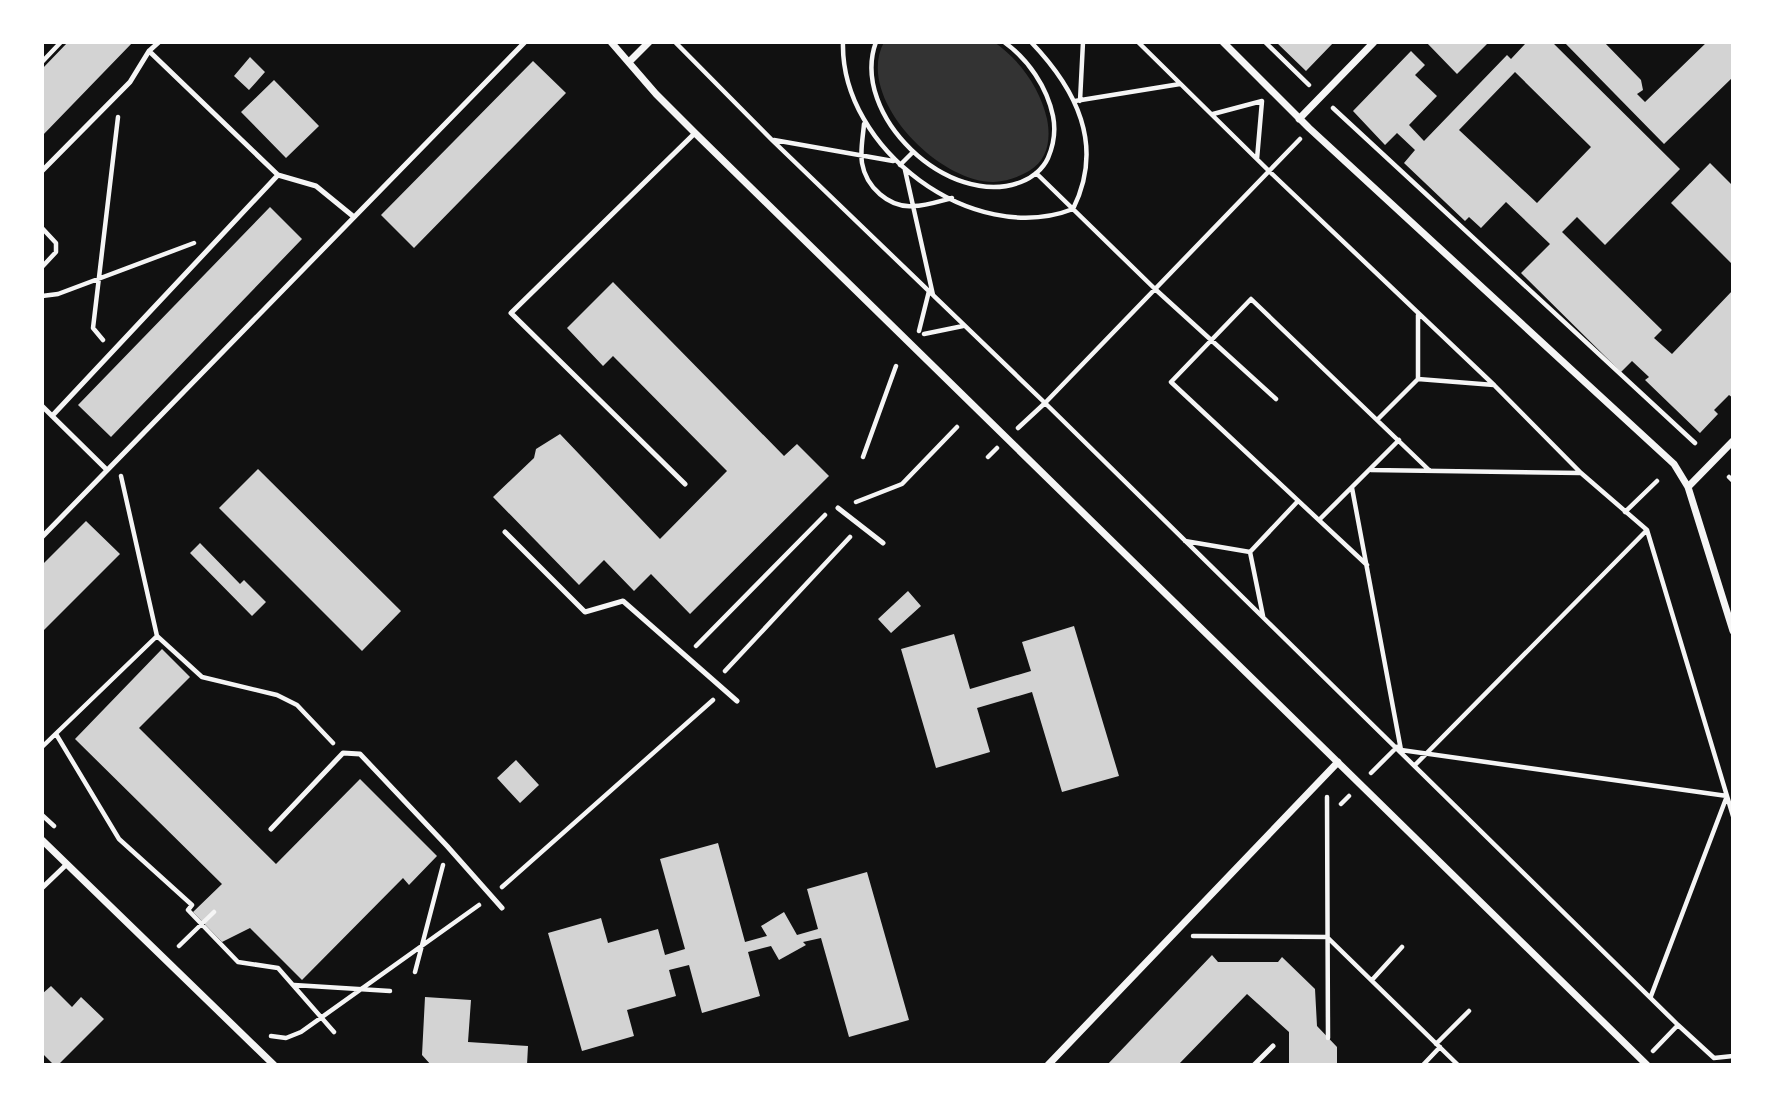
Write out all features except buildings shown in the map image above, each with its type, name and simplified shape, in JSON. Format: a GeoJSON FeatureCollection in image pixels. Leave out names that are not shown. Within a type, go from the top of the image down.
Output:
{"type":"FeatureCollection","features":[{"type":"Feature","properties":{"kind":"street"},"geometry":{"type":"LineString","coordinates":[[611,42],[656,94],[695,133],[1647,1065]]}},
{"type":"Feature","properties":{"kind":"street"},"geometry":{"type":"LineString","coordinates":[[629,62],[649,42]]}},
{"type":"Feature","properties":{"kind":"street"},"geometry":{"type":"LineString","coordinates":[[1223,42],[1309,128],[1674,464],[1688,487],[1733,631]]}},
{"type":"Feature","properties":{"kind":"street"},"geometry":{"type":"LineString","coordinates":[[1299,118],[1374,42]]}},
{"type":"Feature","properties":{"kind":"street"},"geometry":{"type":"LineString","coordinates":[[1688,487],[1733,442]]}},
{"type":"Feature","properties":{"kind":"street"},"geometry":{"type":"LineString","coordinates":[[1052,1064],[1171,935],[1338,762]]}},
{"type":"Feature","properties":{"kind":"street"},"geometry":{"type":"LineString","coordinates":[[42,840],[270,1064]]}},
{"type":"Feature","properties":{"kind":"lane"},"geometry":{"type":"LineString","coordinates":[[42,171],[130,82],[149,51],[159,42]]}},
{"type":"Feature","properties":{"kind":"lane"},"geometry":{"type":"LineString","coordinates":[[42,537],[525,42]]}},
{"type":"Feature","properties":{"kind":"lane"},"geometry":{"type":"LineString","coordinates":[[149,51],[278,175],[316,186],[354,217]]}},
{"type":"Feature","properties":{"kind":"lane"},"geometry":{"type":"LineString","coordinates":[[685,484],[511,313],[695,133]]}},
{"type":"Feature","properties":{"kind":"lane"},"geometry":{"type":"LineString","coordinates":[[52,416],[278,175]]}},
{"type":"Feature","properties":{"kind":"lane"},"geometry":{"type":"LineString","coordinates":[[42,406],[107,470]]}},
{"type":"Feature","properties":{"kind":"lane"},"geometry":{"type":"LineString","coordinates":[[838,508],[883,543]]}},
{"type":"Feature","properties":{"kind":"lane"},"geometry":{"type":"LineString","coordinates":[[505,533],[586,612],[623,601],[737,701]]}},
{"type":"Feature","properties":{"kind":"lane"},"geometry":{"type":"LineString","coordinates":[[271,829],[343,753],[360,754],[502,908]]}},
{"type":"Feature","properties":{"kind":"lane"},"geometry":{"type":"LineString","coordinates":[[42,888],[67,864]]}},
{"type":"Feature","properties":{"kind":"lane"},"geometry":{"type":"LineString","coordinates":[[1254,1065],[1273,1046]]}},
{"type":"Feature","properties":{"kind":"path"},"geometry":{"type":"LineString","coordinates":[[42,62],[61,42]]}},
{"type":"Feature","properties":{"kind":"path"},"geometry":{"type":"LineString","coordinates":[[675,42],[1678,1025],[1714,1058],[1733,1056]]}},
{"type":"Feature","properties":{"kind":"path"},"geometry":{"type":"LineString","coordinates":[[843,42],[850,90],[864,123],[894,161],[952,198],[974,208],[1011,217],[1039,218],[1073,209],[1082,190],[1087,164],[1084,129],[1077,101],[1054,66],[1031,42]]}},
{"type":"Feature","properties":{"kind":"path"},"geometry":{"type":"LineString","coordinates":[[876,42],[870,57],[870,76],[876,97],[899,136],[914,152],[955,179],[979,187],[997,188],[1026,180],[1045,165],[1052,148],[1055,128],[1041,84],[1026,63],[1004,42]]}},
{"type":"Feature","properties":{"kind":"path"},"geometry":{"type":"LineString","coordinates":[[1011,47],[1016,42]]}},
{"type":"Feature","properties":{"kind":"path"},"geometry":{"type":"LineString","coordinates":[[1077,101],[1083,42]]}},
{"type":"Feature","properties":{"kind":"path"},"geometry":{"type":"LineString","coordinates":[[1138,42],[1494,385],[1581,473],[1647,530],[1733,816]]}},
{"type":"Feature","properties":{"kind":"path"},"geometry":{"type":"LineString","coordinates":[[1265,42],[1320,97],[1695,443]]}},
{"type":"Feature","properties":{"kind":"path"},"geometry":{"type":"LineString","coordinates":[[1077,101],[1181,84]]}},
{"type":"Feature","properties":{"kind":"path"},"geometry":{"type":"LineString","coordinates":[[113,351],[93,328],[121,91]]}},
{"type":"Feature","properties":{"kind":"path"},"geometry":{"type":"LineString","coordinates":[[1212,114],[1262,101],[1257,159]]}},
{"type":"Feature","properties":{"kind":"path"},"geometry":{"type":"LineString","coordinates":[[864,123],[862,155],[866,177],[880,194],[901,205],[914,206],[952,198]]}},
{"type":"Feature","properties":{"kind":"path"},"geometry":{"type":"LineString","coordinates":[[1014,431],[1045,403],[1309,128]]}},
{"type":"Feature","properties":{"kind":"path"},"geometry":{"type":"LineString","coordinates":[[772,140],[894,161]]}},
{"type":"Feature","properties":{"kind":"path"},"geometry":{"type":"LineString","coordinates":[[900,165],[914,152]]}},
{"type":"Feature","properties":{"kind":"path"},"geometry":{"type":"LineString","coordinates":[[905,169],[931,293],[918,334],[964,325]]}},
{"type":"Feature","properties":{"kind":"path"},"geometry":{"type":"LineString","coordinates":[[1037,173],[1155,289],[1276,399]]}},
{"type":"Feature","properties":{"kind":"path"},"geometry":{"type":"LineString","coordinates":[[42,228],[56,243],[55,252],[42,267]]}},
{"type":"Feature","properties":{"kind":"path"},"geometry":{"type":"LineString","coordinates":[[42,296],[58,294],[189,244],[215,242]]}},
{"type":"Feature","properties":{"kind":"path"},"geometry":{"type":"LineString","coordinates":[[1368,565],[1171,382],[1251,299],[1430,471]]}},
{"type":"Feature","properties":{"kind":"path"},"geometry":{"type":"LineString","coordinates":[[1377,420],[1418,379],[1418,314]]}},
{"type":"Feature","properties":{"kind":"path"},"geometry":{"type":"LineString","coordinates":[[863,457],[896,366]]}},
{"type":"Feature","properties":{"kind":"path"},"geometry":{"type":"LineString","coordinates":[[1418,379],[1494,385]]}},
{"type":"Feature","properties":{"kind":"path"},"geometry":{"type":"LineString","coordinates":[[686,656],[827,513],[902,484],[957,427]]}},
{"type":"Feature","properties":{"kind":"path"},"geometry":{"type":"LineString","coordinates":[[1319,520],[1399,440]]}},
{"type":"Feature","properties":{"kind":"path"},"geometry":{"type":"LineString","coordinates":[[988,457],[998,447]]}},
{"type":"Feature","properties":{"kind":"path"},"geometry":{"type":"LineString","coordinates":[[117,459],[157,636],[202,677],[277,695],[297,705],[343,753]]}},
{"type":"Feature","properties":{"kind":"path"},"geometry":{"type":"LineString","coordinates":[[1371,470],[1581,473]]}},
{"type":"Feature","properties":{"kind":"path"},"geometry":{"type":"LineString","coordinates":[[1626,512],[1657,481]]}},
{"type":"Feature","properties":{"kind":"path"},"geometry":{"type":"LineString","coordinates":[[1352,488],[1401,750],[1727,796]]}},
{"type":"Feature","properties":{"kind":"path"},"geometry":{"type":"LineString","coordinates":[[1250,552],[1298,501]]}},
{"type":"Feature","properties":{"kind":"path"},"geometry":{"type":"LineString","coordinates":[[1415,765],[1647,530]]}},
{"type":"Feature","properties":{"kind":"path"},"geometry":{"type":"LineString","coordinates":[[1183,540],[1250,552]]}},
{"type":"Feature","properties":{"kind":"path"},"geometry":{"type":"LineString","coordinates":[[1250,552],[1264,618]]}},
{"type":"Feature","properties":{"kind":"path"},"geometry":{"type":"LineString","coordinates":[[42,747],[157,636]]}},
{"type":"Feature","properties":{"kind":"path"},"geometry":{"type":"LineString","coordinates":[[56,734],[120,839],[192,905],[188,910],[238,962],[278,968],[334,1032]]}},
{"type":"Feature","properties":{"kind":"path"},"geometry":{"type":"LineString","coordinates":[[1368,776],[1397,747]]}},
{"type":"Feature","properties":{"kind":"path"},"geometry":{"type":"LineString","coordinates":[[1328,790],[1328,1038]]}},
{"type":"Feature","properties":{"kind":"path"},"geometry":{"type":"LineString","coordinates":[[1341,804],[1352,793]]}},
{"type":"Feature","properties":{"kind":"path"},"geometry":{"type":"LineString","coordinates":[[1651,996],[1727,796]]}},
{"type":"Feature","properties":{"kind":"path"},"geometry":{"type":"LineString","coordinates":[[415,972],[447,846]]}},
{"type":"Feature","properties":{"kind":"path"},"geometry":{"type":"LineString","coordinates":[[179,946],[214,912]]}},
{"type":"Feature","properties":{"kind":"path"},"geometry":{"type":"LineString","coordinates":[[1171,935],[1327,937],[1458,1065]]}},
{"type":"Feature","properties":{"kind":"path"},"geometry":{"type":"LineString","coordinates":[[1371,980],[1402,947]]}},
{"type":"Feature","properties":{"kind":"path"},"geometry":{"type":"LineString","coordinates":[[294,985],[390,991]]}},
{"type":"Feature","properties":{"kind":"path"},"geometry":{"type":"LineString","coordinates":[[1423,1065],[1469,1011]]}},
{"type":"Feature","properties":{"kind":"path"},"geometry":{"type":"LineString","coordinates":[[1652,1052],[1678,1025]]}},
{"type":"Feature","properties":{"kind":"shaded area"},"geometry":{"type":"Polygon","coordinates":[[[884,42],[994,42],[1012,57],[1028,76],[1044,108],[1049,134],[1047,148],[1040,161],[1021,175],[994,182],[972,179],[927,153],[907,133],[891,111],[881,88],[878,64],[884,42]]]}}]}
